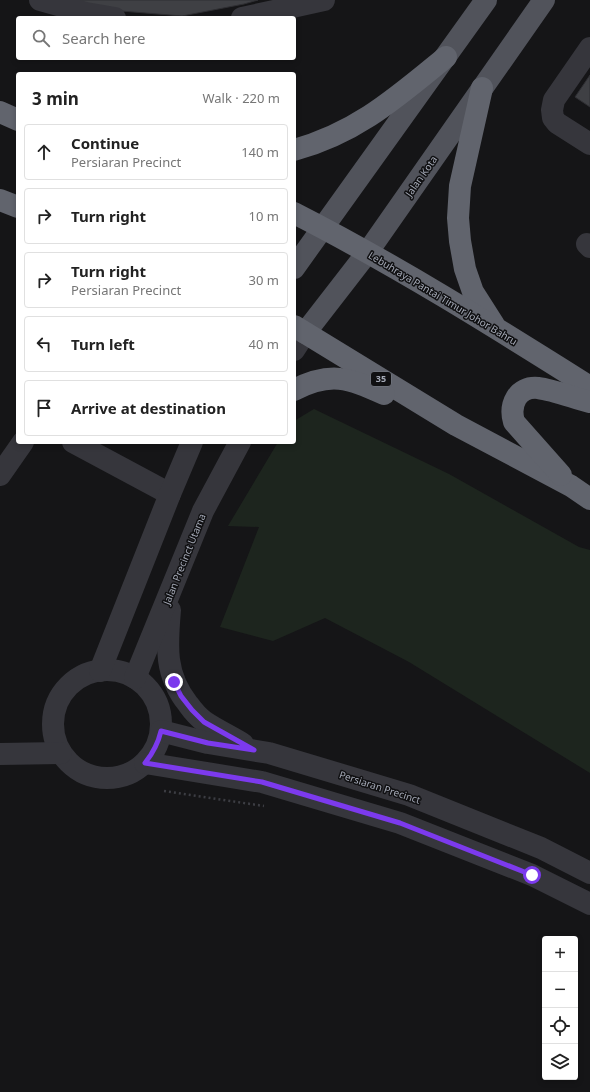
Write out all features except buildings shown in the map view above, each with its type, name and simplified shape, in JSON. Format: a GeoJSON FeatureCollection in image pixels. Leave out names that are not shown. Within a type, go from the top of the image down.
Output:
{"type":"FeatureCollection","features":[{"type":"Feature","properties":{"kind":"highway"},"geometry":{"type":"LineString","coordinates":[[296,149],[313,145],[344,132],[399,96],[446,57]]}},
{"type":"Feature","properties":{"kind":"highway"},"geometry":{"type":"LineString","coordinates":[[482,88],[460,186],[458,218],[460,242],[465,269],[473,292],[495,328]]}},
{"type":"Feature","properties":{"kind":"highway"},"geometry":{"type":"LineString","coordinates":[[0,109],[16,112]]}},
{"type":"Feature","properties":{"kind":"highway"},"geometry":{"type":"LineString","coordinates":[[0,112],[16,119]]}},
{"type":"Feature","properties":{"kind":"highway"},"geometry":{"type":"LineString","coordinates":[[0,191],[16,194]]}},
{"type":"Feature","properties":{"kind":"highway"},"geometry":{"type":"LineString","coordinates":[[0,200],[16,206]]}},
{"type":"Feature","properties":{"kind":"highway","name":"Lebuhraya Pantai Timur Johor Bahru"},"geometry":{"type":"LineString","coordinates":[[296,214],[324,228],[495,328],[590,388]]}},
{"type":"Feature","properties":{"kind":"highway","name":"35"},"geometry":{"type":"LineString","coordinates":[[298,336],[456,425],[571,486],[590,499]]}},
{"type":"Feature","properties":{"kind":"highway"},"geometry":{"type":"LineString","coordinates":[[296,389],[308,382],[321,379],[346,379],[456,425]]}},
{"type":"Feature","properties":{"kind":"highway"},"geometry":{"type":"LineString","coordinates":[[571,486],[514,422],[512,415],[513,404],[521,393],[528,389],[538,388],[590,402]]}},
{"type":"Feature","properties":{"kind":"main road"},"geometry":{"type":"LineString","coordinates":[[296,265],[486,0]]}},
{"type":"Feature","properties":{"kind":"main road","name":"Jalan Kota"},"geometry":{"type":"LineString","coordinates":[[298,336],[367,253],[544,0]]}},
{"type":"Feature","properties":{"kind":"street"},"geometry":{"type":"LineString","coordinates":[[40,0],[86,13],[103,16]]}},
{"type":"Feature","properties":{"kind":"street"},"geometry":{"type":"LineString","coordinates":[[251,16],[324,0]]}},
{"type":"Feature","properties":{"kind":"street"},"geometry":{"type":"LineString","coordinates":[[590,48],[554,100],[552,110],[553,118],[557,123],[590,144]]}},
{"type":"Feature","properties":{"kind":"street"},"geometry":{"type":"LineString","coordinates":[[0,476],[22,444]]}},
{"type":"Feature","properties":{"kind":"street"},"geometry":{"type":"LineString","coordinates":[[77,444],[170,494]]}},
{"type":"Feature","properties":{"kind":"street"},"geometry":{"type":"LineString","coordinates":[[100,671],[191,444]]}},
{"type":"Feature","properties":{"kind":"street","name":"Jalan Precinct Utama"},"geometry":{"type":"LineString","coordinates":[[135,678],[203,511],[239,444]]}},
{"type":"Feature","properties":{"kind":"street"},"geometry":{"type":"LineString","coordinates":[[172,589],[167,643],[168,656],[174,682],[181,696],[204,722],[254,750]]}},
{"type":"Feature","properties":{"kind":"street"},"geometry":{"type":"LineString","coordinates":[[112,670],[135,678],[153,695],[161,719],[161,731],[158,743],[153,754],[145,763],[134,771],[121,776],[108,778],[94,777],[81,772],[70,764],[61,753],[55,741],[53,727],[54,714],[58,702],[65,690],[75,681],[87,674],[100,671],[112,670]]}},
{"type":"Feature","properties":{"kind":"street","name":"Persiaran Precinct"},"geometry":{"type":"LineString","coordinates":[[161,731],[208,743],[269,753],[409,795],[541,848],[590,873]]}},
{"type":"Feature","properties":{"kind":"street"},"geometry":{"type":"LineString","coordinates":[[0,754],[61,753]]}},
{"type":"Feature","properties":{"kind":"street"},"geometry":{"type":"LineString","coordinates":[[145,763],[262,782],[400,823],[532,875],[590,904]]}},
{"type":"Feature","properties":{"kind":"path"},"geometry":{"type":"LineString","coordinates":[[164,791],[256,804],[271,808]]}},
{"type":"Feature","properties":{"kind":"shaded area"},"geometry":{"type":"Polygon","coordinates":[[[314,409],[449,474],[579,547],[590,550],[590,773],[409,662],[325,618],[273,641],[220,627],[259,527],[228,526],[277,444],[296,444],[296,420],[314,409]]]}},
{"type":"Feature","properties":{"kind":"route"},"geometry":{"type":"LineString","coordinates":[[174,682],[181,696],[204,722],[254,750],[208,743],[161,731],[153,754],[145,763],[262,782],[400,823],[532,875]]}}]}
